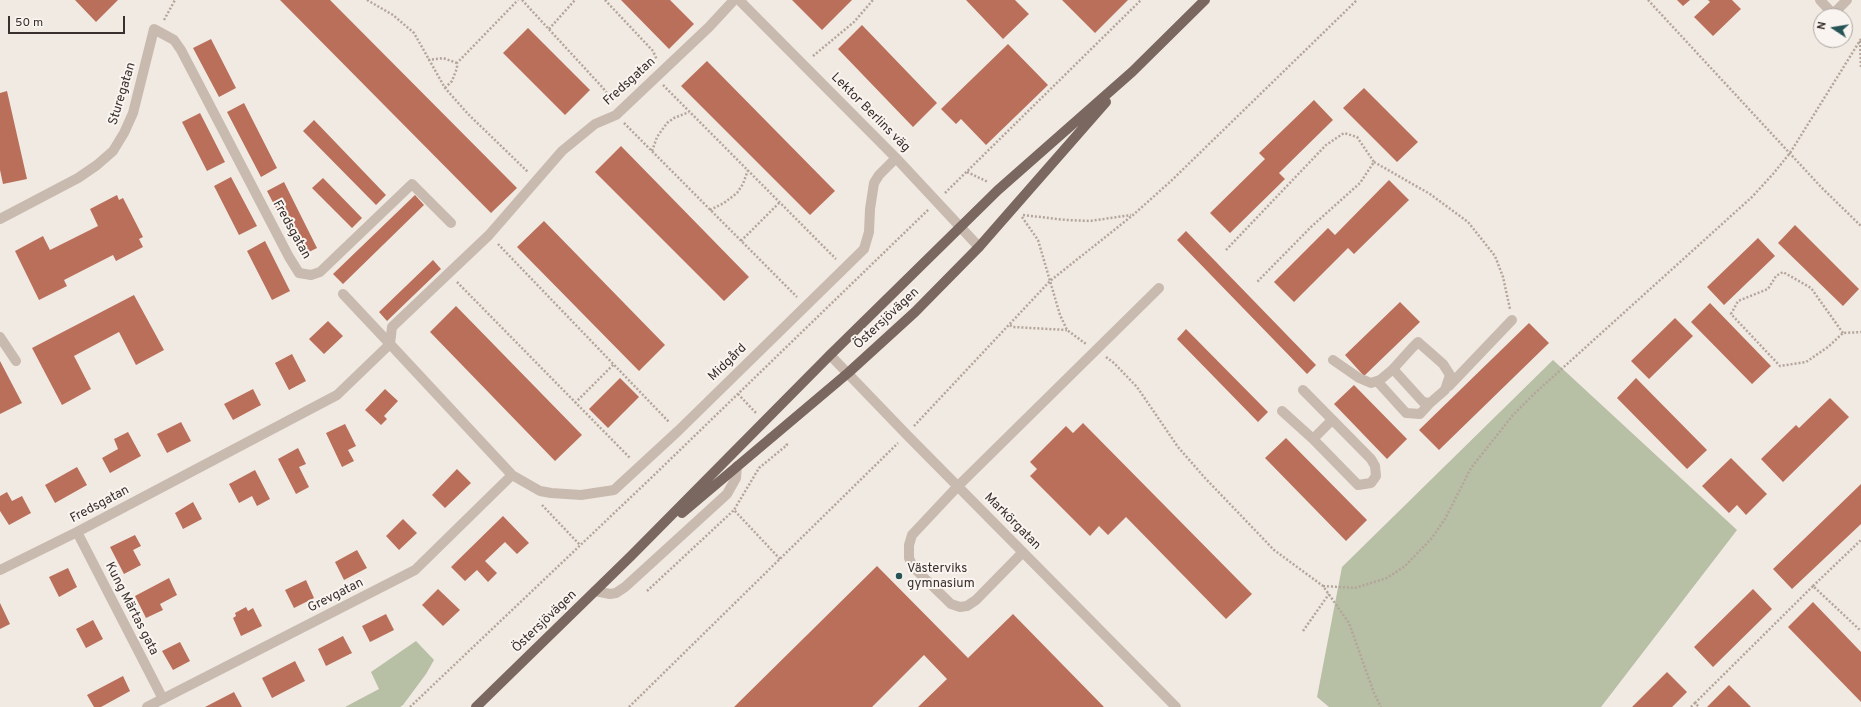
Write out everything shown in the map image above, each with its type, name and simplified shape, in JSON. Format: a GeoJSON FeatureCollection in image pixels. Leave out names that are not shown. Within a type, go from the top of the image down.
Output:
{"type":"FeatureCollection","features":[{"type":"Feature","properties":{"kind":"main road","name":"Östersjövägen"},"geometry":{"type":"LineString","coordinates":[[476,707],[631,556],[830,355],[998,190],[1132,72],[1205,0]]}},
{"type":"Feature","properties":{"kind":"main road","name":"Östersjövägen"},"geometry":{"type":"LineString","coordinates":[[631,556],[848,373],[915,312],[979,247],[1132,72]]}},
{"type":"Feature","properties":{"kind":"street","name":"Fredsgatan"},"geometry":{"type":"LineString","coordinates":[[0,570],[77,532],[337,395],[390,344],[392,327],[489,235],[562,151],[595,124],[618,113],[709,27],[734,0]]}},
{"type":"Feature","properties":{"kind":"street","name":"Lektor Berlins väg"},"geometry":{"type":"LineString","coordinates":[[739,0],[896,158],[979,247]]}},
{"type":"Feature","properties":{"kind":"street"},"geometry":{"type":"LineString","coordinates":[[1820,0],[1833,14],[1847,0]]}},
{"type":"Feature","properties":{"kind":"street","name":"Sturegatan"},"geometry":{"type":"LineString","coordinates":[[0,219],[78,178],[97,166],[113,151],[124,133],[133,113],[155,30]]}},
{"type":"Feature","properties":{"kind":"street","name":"Fredsgatan"},"geometry":{"type":"LineString","coordinates":[[155,30],[174,40],[181,50],[289,257],[299,273],[311,275],[320,272],[412,184],[451,224]]}},
{"type":"Feature","properties":{"kind":"street","name":"Midgård"},"geometry":{"type":"LineString","coordinates":[[512,475],[540,491],[581,495],[614,490],[678,431],[864,249],[869,232],[870,209],[874,183],[879,175],[896,158]]}},
{"type":"Feature","properties":{"kind":"street"},"geometry":{"type":"LineString","coordinates":[[1023,552],[976,600],[967,606],[960,607],[951,604],[913,568],[909,558],[909,545],[912,535],[958,486],[1160,288]]}},
{"type":"Feature","properties":{"kind":"street"},"geometry":{"type":"LineString","coordinates":[[343,294],[512,475]]}},
{"type":"Feature","properties":{"kind":"street"},"geometry":{"type":"LineString","coordinates":[[1377,381],[1406,413],[1420,414],[1430,402],[1445,390],[1512,320]]}},
{"type":"Feature","properties":{"kind":"street"},"geometry":{"type":"LineString","coordinates":[[0,336],[16,361]]}},
{"type":"Feature","properties":{"kind":"street"},"geometry":{"type":"LineString","coordinates":[[1333,360],[1359,378],[1371,383],[1377,381],[1393,370],[1418,342],[1443,364],[1450,375],[1445,390]]}},
{"type":"Feature","properties":{"kind":"street","name":"Markörgatan"},"geometry":{"type":"LineString","coordinates":[[830,355],[1176,707]]}},
{"type":"Feature","properties":{"kind":"street"},"geometry":{"type":"LineString","coordinates":[[1393,370],[1423,402],[1430,402]]}},
{"type":"Feature","properties":{"kind":"street"},"geometry":{"type":"LineString","coordinates":[[1282,411],[1313,439],[1358,485],[1371,483],[1376,476],[1376,466],[1371,459],[1303,390]]}},
{"type":"Feature","properties":{"kind":"street"},"geometry":{"type":"LineString","coordinates":[[1313,439],[1332,420]]}},
{"type":"Feature","properties":{"kind":"street"},"geometry":{"type":"LineString","coordinates":[[595,591],[610,594],[616,593],[625,587],[727,494],[736,478],[737,466]]}},
{"type":"Feature","properties":{"kind":"street","name":"Grevgatan"},"geometry":{"type":"LineString","coordinates":[[147,707],[415,570],[512,475]]}},
{"type":"Feature","properties":{"kind":"street","name":"Kung Märtas gata"},"geometry":{"type":"LineString","coordinates":[[77,532],[163,699]]}},
{"type":"Feature","properties":{"kind":"path"},"geometry":{"type":"LineString","coordinates":[[155,30],[175,0]]}},
{"type":"Feature","properties":{"kind":"path"},"geometry":{"type":"LineString","coordinates":[[367,0],[393,15],[414,33],[445,88],[468,114],[537,180]]}},
{"type":"Feature","properties":{"kind":"path"},"geometry":{"type":"LineString","coordinates":[[445,88],[452,81],[457,68],[457,63],[518,0]]}},
{"type":"Feature","properties":{"kind":"path"},"geometry":{"type":"LineString","coordinates":[[522,0],[604,88],[618,113],[652,151],[806,306]]}},
{"type":"Feature","properties":{"kind":"path"},"geometry":{"type":"LineString","coordinates":[[549,29],[575,0]]}},
{"type":"Feature","properties":{"kind":"path"},"geometry":{"type":"LineString","coordinates":[[605,0],[653,51],[659,74],[690,112],[845,268]]}},
{"type":"Feature","properties":{"kind":"path"},"geometry":{"type":"LineString","coordinates":[[803,64],[854,22],[873,0]]}},
{"type":"Feature","properties":{"kind":"path"},"geometry":{"type":"LineString","coordinates":[[410,707],[650,479],[967,172],[1141,0]]}},
{"type":"Feature","properties":{"kind":"path"},"geometry":{"type":"LineString","coordinates":[[629,707],[907,435],[1050,281],[1133,215],[1171,181],[1357,0]]}},
{"type":"Feature","properties":{"kind":"path"},"geometry":{"type":"LineString","coordinates":[[1648,0],[1821,187],[1861,226]]}},
{"type":"Feature","properties":{"kind":"path"},"geometry":{"type":"LineString","coordinates":[[1323,586],[1355,588],[1387,578],[1405,566],[1431,538],[1445,519],[1471,468],[1513,415],[1535,393],[1752,197],[1790,153],[1860,40]]}},
{"type":"Feature","properties":{"kind":"path"},"geometry":{"type":"LineString","coordinates":[[1860,40],[1861,68]]}},
{"type":"Feature","properties":{"kind":"path"},"geometry":{"type":"LineString","coordinates":[[428,60],[443,58],[457,63]]}},
{"type":"Feature","properties":{"kind":"path"},"geometry":{"type":"LineString","coordinates":[[652,151],[657,137],[667,122],[690,112]]}},
{"type":"Feature","properties":{"kind":"path"},"geometry":{"type":"LineString","coordinates":[[1226,250],[1326,145],[1344,133],[1357,137],[1374,162],[1430,194],[1468,222],[1495,256],[1503,277],[1512,320]]}},
{"type":"Feature","properties":{"kind":"path"},"geometry":{"type":"LineString","coordinates":[[1257,282],[1312,226],[1360,182],[1374,162]]}},
{"type":"Feature","properties":{"kind":"path"},"geometry":{"type":"LineString","coordinates":[[710,210],[724,203],[737,193],[743,184],[748,170]]}},
{"type":"Feature","properties":{"kind":"path"},"geometry":{"type":"LineString","coordinates":[[967,172],[983,179],[998,190]]}},
{"type":"Feature","properties":{"kind":"path"},"geometry":{"type":"LineString","coordinates":[[741,241],[780,202]]}},
{"type":"Feature","properties":{"kind":"path"},"geometry":{"type":"LineString","coordinates":[[1133,215],[1090,221],[1066,220],[1020,214],[1038,240],[1060,316],[1067,330],[1114,362],[1137,387],[1178,447],[1205,478],[1274,550],[1323,586],[1349,623],[1374,693],[1381,707]]}},
{"type":"Feature","properties":{"kind":"path"},"geometry":{"type":"LineString","coordinates":[[489,235],[678,431]]}},
{"type":"Feature","properties":{"kind":"path"},"geometry":{"type":"LineString","coordinates":[[1843,333],[1811,288],[1783,272],[1776,276],[1768,289],[1738,301],[1731,314],[1780,366],[1806,362],[1843,333],[1861,332]]}},
{"type":"Feature","properties":{"kind":"path"},"geometry":{"type":"LineString","coordinates":[[449,274],[639,467]]}},
{"type":"Feature","properties":{"kind":"path"},"geometry":{"type":"LineString","coordinates":[[1010,325],[1013,327],[1067,330]]}},
{"type":"Feature","properties":{"kind":"path"},"geometry":{"type":"LineString","coordinates":[[575,403],[614,364]]}},
{"type":"Feature","properties":{"kind":"path"},"geometry":{"type":"LineString","coordinates":[[647,591],[734,510],[759,468],[787,445]]}},
{"type":"Feature","properties":{"kind":"path"},"geometry":{"type":"LineString","coordinates":[[540,491],[539,500],[580,545]]}},
{"type":"Feature","properties":{"kind":"path"},"geometry":{"type":"LineString","coordinates":[[734,510],[780,559]]}},
{"type":"Feature","properties":{"kind":"path"},"geometry":{"type":"LineString","coordinates":[[1691,707],[1861,540]]}},
{"type":"Feature","properties":{"kind":"path"},"geometry":{"type":"LineString","coordinates":[[1813,586],[1861,630]]}},
{"type":"Feature","properties":{"kind":"path"},"geometry":{"type":"LineString","coordinates":[[1303,631],[1329,594]]}},
{"type":"Feature","properties":{"kind":"path"},"geometry":{"type":"LineString","coordinates":[[1695,703],[1699,707]]}},
{"type":"Feature","properties":{"kind":"green space"},"geometry":{"type":"Polygon","coordinates":[[[1553,360],[1737,530],[1601,707],[1329,707],[1317,697],[1342,567],[1553,360]]]}},
{"type":"Feature","properties":{"kind":"green space"},"geometry":{"type":"Polygon","coordinates":[[[416,641],[434,660],[426,674],[403,705],[400,707],[345,707],[379,689],[371,672],[416,641]]]}},
{"type":"Feature","properties":{"kind":"building"},"geometry":{"type":"Polygon","coordinates":[[[75,0],[118,0],[96,22],[75,0]]]}},
{"type":"Feature","properties":{"kind":"building"},"geometry":{"type":"Polygon","coordinates":[[[280,0],[330,0],[517,188],[491,213],[280,0]]]}},
{"type":"Feature","properties":{"kind":"building"},"geometry":{"type":"Polygon","coordinates":[[[621,0],[670,0],[694,24],[669,49],[621,0]]]}},
{"type":"Feature","properties":{"kind":"building"},"geometry":{"type":"Polygon","coordinates":[[[792,0],[852,0],[822,30],[792,0]]]}},
{"type":"Feature","properties":{"kind":"building"},"geometry":{"type":"Polygon","coordinates":[[[966,0],[1015,0],[1029,14],[1003,39],[966,0]]]}},
{"type":"Feature","properties":{"kind":"building"},"geometry":{"type":"Polygon","coordinates":[[[1062,0],[1128,0],[1095,33],[1062,0]]]}},
{"type":"Feature","properties":{"kind":"building"},"geometry":{"type":"Polygon","coordinates":[[[1677,0],[1690,0],[1683,6],[1677,0]]]}},
{"type":"Feature","properties":{"kind":"building"},"geometry":{"type":"Polygon","coordinates":[[[1708,0],[1732,0],[1741,9],[1713,36],[1694,17],[1710,2],[1708,0]]]}},
{"type":"Feature","properties":{"kind":"building"},"geometry":{"type":"Polygon","coordinates":[[[862,25],[937,103],[913,127],[838,49],[862,25]]]}},
{"type":"Feature","properties":{"kind":"building"},"geometry":{"type":"Polygon","coordinates":[[[528,28],[590,90],[565,115],[503,53],[528,28]]]}},
{"type":"Feature","properties":{"kind":"building"},"geometry":{"type":"Polygon","coordinates":[[[211,39],[236,88],[219,97],[193,48],[211,39]]]}},
{"type":"Feature","properties":{"kind":"building"},"geometry":{"type":"Polygon","coordinates":[[[1008,44],[1048,85],[986,145],[961,119],[956,124],[941,109],[1008,44]]]}},
{"type":"Feature","properties":{"kind":"building"},"geometry":{"type":"Polygon","coordinates":[[[707,61],[835,191],[810,215],[681,86],[707,61]]]}},
{"type":"Feature","properties":{"kind":"building"},"geometry":{"type":"Polygon","coordinates":[[[1364,88],[1418,142],[1397,162],[1343,108],[1364,88]]]}},
{"type":"Feature","properties":{"kind":"building"},"geometry":{"type":"Polygon","coordinates":[[[7,91],[27,179],[3,184],[0,170],[0,93],[7,91]]]}},
{"type":"Feature","properties":{"kind":"building"},"geometry":{"type":"Polygon","coordinates":[[[1314,100],[1333,120],[1279,173],[1285,179],[1230,233],[1210,213],[1265,159],[1259,153],[1314,100]]]}},
{"type":"Feature","properties":{"kind":"building"},"geometry":{"type":"Polygon","coordinates":[[[244,103],[277,168],[261,177],[227,112],[244,103]]]}},
{"type":"Feature","properties":{"kind":"building"},"geometry":{"type":"Polygon","coordinates":[[[200,113],[225,162],[207,171],[182,122],[200,113]]]}},
{"type":"Feature","properties":{"kind":"building"},"geometry":{"type":"Polygon","coordinates":[[[314,120],[386,195],[376,205],[303,131],[314,120]]]}},
{"type":"Feature","properties":{"kind":"building"},"geometry":{"type":"Polygon","coordinates":[[[621,146],[749,277],[724,301],[595,172],[621,146]]]}},
{"type":"Feature","properties":{"kind":"building"},"geometry":{"type":"Polygon","coordinates":[[[231,177],[257,226],[239,235],[214,186],[231,177]]]}},
{"type":"Feature","properties":{"kind":"building"},"geometry":{"type":"Polygon","coordinates":[[[323,178],[362,218],[352,228],[312,188],[323,178]]]}},
{"type":"Feature","properties":{"kind":"building"},"geometry":{"type":"Polygon","coordinates":[[[1389,180],[1409,200],[1354,254],[1348,248],[1294,302],[1274,282],[1328,228],[1335,235],[1389,180]]]}},
{"type":"Feature","properties":{"kind":"building"},"geometry":{"type":"Polygon","coordinates":[[[284,182],[317,248],[301,256],[267,191],[284,182]]]}},
{"type":"Feature","properties":{"kind":"building"},"geometry":{"type":"Polygon","coordinates":[[[117,195],[119,200],[123,198],[143,237],[139,239],[143,247],[116,261],[113,255],[64,280],[67,286],[39,300],[15,251],[43,236],[50,250],[98,226],[90,209],[117,195]]]}},
{"type":"Feature","properties":{"kind":"building"},"geometry":{"type":"Polygon","coordinates":[[[415,195],[424,205],[343,284],[333,274],[415,195]]]}},
{"type":"Feature","properties":{"kind":"building"},"geometry":{"type":"Polygon","coordinates":[[[544,221],[665,345],[639,371],[517,247],[544,221]]]}},
{"type":"Feature","properties":{"kind":"building"},"geometry":{"type":"Polygon","coordinates":[[[1795,225],[1859,289],[1843,306],[1778,243],[1795,225]]]}},
{"type":"Feature","properties":{"kind":"building"},"geometry":{"type":"Polygon","coordinates":[[[1186,231],[1316,365],[1307,374],[1177,240],[1186,231]]]}},
{"type":"Feature","properties":{"kind":"building"},"geometry":{"type":"Polygon","coordinates":[[[1758,238],[1775,256],[1724,305],[1707,287],[1758,238]]]}},
{"type":"Feature","properties":{"kind":"building"},"geometry":{"type":"Polygon","coordinates":[[[265,241],[290,291],[272,300],[247,251],[265,241]]]}},
{"type":"Feature","properties":{"kind":"building"},"geometry":{"type":"Polygon","coordinates":[[[433,260],[441,269],[387,321],[379,312],[433,260]]]}},
{"type":"Feature","properties":{"kind":"building"},"geometry":{"type":"Polygon","coordinates":[[[134,295],[164,350],[136,365],[119,332],[74,356],[91,389],[62,405],[32,348],[134,295]]]}},
{"type":"Feature","properties":{"kind":"building"},"geometry":{"type":"Polygon","coordinates":[[[1400,302],[1420,322],[1364,376],[1345,355],[1400,302]]]}},
{"type":"Feature","properties":{"kind":"building"},"geometry":{"type":"Polygon","coordinates":[[[1710,303],[1771,366],[1752,384],[1691,322],[1710,303]]]}},
{"type":"Feature","properties":{"kind":"building"},"geometry":{"type":"Polygon","coordinates":[[[456,306],[582,435],[555,461],[430,332],[456,306]]]}},
{"type":"Feature","properties":{"kind":"building"},"geometry":{"type":"Polygon","coordinates":[[[1675,318],[1693,336],[1649,379],[1631,361],[1675,318]]]}},
{"type":"Feature","properties":{"kind":"building"},"geometry":{"type":"Polygon","coordinates":[[[328,321],[343,336],[324,354],[309,339],[328,321]]]}},
{"type":"Feature","properties":{"kind":"building"},"geometry":{"type":"Polygon","coordinates":[[[1529,323],[1549,343],[1439,450],[1419,430],[1529,323]]]}},
{"type":"Feature","properties":{"kind":"building"},"geometry":{"type":"Polygon","coordinates":[[[1186,329],[1268,412],[1258,422],[1177,339],[1186,329]]]}},
{"type":"Feature","properties":{"kind":"building"},"geometry":{"type":"Polygon","coordinates":[[[292,354],[306,381],[289,390],[275,363],[292,354]]]}},
{"type":"Feature","properties":{"kind":"building"},"geometry":{"type":"Polygon","coordinates":[[[0,361],[22,403],[0,414],[0,361]]]}},
{"type":"Feature","properties":{"kind":"building"},"geometry":{"type":"Polygon","coordinates":[[[620,378],[639,397],[608,428],[589,409],[620,378]]]}},
{"type":"Feature","properties":{"kind":"building"},"geometry":{"type":"Polygon","coordinates":[[[1636,378],[1707,450],[1687,469],[1617,398],[1636,378]]]}},
{"type":"Feature","properties":{"kind":"building"},"geometry":{"type":"Polygon","coordinates":[[[1354,385],[1407,439],[1387,459],[1334,404],[1354,385]]]}},
{"type":"Feature","properties":{"kind":"building"},"geometry":{"type":"Polygon","coordinates":[[[253,389],[261,405],[233,420],[224,404],[253,389]]]}},
{"type":"Feature","properties":{"kind":"building"},"geometry":{"type":"Polygon","coordinates":[[[385,389],[398,401],[384,416],[387,419],[381,425],[365,410],[385,389]]]}},
{"type":"Feature","properties":{"kind":"building"},"geometry":{"type":"Polygon","coordinates":[[[1830,398],[1849,417],[1783,482],[1761,459],[1796,425],[1799,428],[1830,398]]]}},
{"type":"Feature","properties":{"kind":"building"},"geometry":{"type":"Polygon","coordinates":[[[181,422],[191,441],[167,453],[157,434],[181,422]]]}},
{"type":"Feature","properties":{"kind":"building"},"geometry":{"type":"Polygon","coordinates":[[[1083,423],[1252,594],[1226,619],[1126,517],[1108,535],[1099,526],[1090,536],[1030,476],[1037,469],[1030,462],[1066,426],[1073,433],[1083,423]]]}},
{"type":"Feature","properties":{"kind":"building"},"geometry":{"type":"Polygon","coordinates":[[[345,424],[356,446],[348,450],[354,461],[342,467],[326,433],[345,424]]]}},
{"type":"Feature","properties":{"kind":"building"},"geometry":{"type":"Polygon","coordinates":[[[128,432],[141,456],[110,473],[102,458],[118,449],[114,439],[128,432]]]}},
{"type":"Feature","properties":{"kind":"building"},"geometry":{"type":"Polygon","coordinates":[[[1286,438],[1367,520],[1346,541],[1265,458],[1286,438]]]}},
{"type":"Feature","properties":{"kind":"building"},"geometry":{"type":"Polygon","coordinates":[[[298,448],[306,464],[299,467],[309,487],[296,494],[278,459],[298,448]]]}},
{"type":"Feature","properties":{"kind":"building"},"geometry":{"type":"Polygon","coordinates":[[[1731,458],[1767,494],[1746,515],[1737,505],[1729,513],[1702,486],[1731,458]]]}},
{"type":"Feature","properties":{"kind":"building"},"geometry":{"type":"Polygon","coordinates":[[[77,467],[87,485],[55,503],[45,485],[77,467]]]}},
{"type":"Feature","properties":{"kind":"building"},"geometry":{"type":"Polygon","coordinates":[[[457,469],[471,483],[445,508],[432,495],[457,469]]]}},
{"type":"Feature","properties":{"kind":"building"},"geometry":{"type":"Polygon","coordinates":[[[255,470],[270,499],[257,506],[252,496],[239,503],[229,484],[255,470]]]}},
{"type":"Feature","properties":{"kind":"building"},"geometry":{"type":"Polygon","coordinates":[[[1861,484],[1861,524],[1792,589],[1773,569],[1861,484]]]}},
{"type":"Feature","properties":{"kind":"building"},"geometry":{"type":"Polygon","coordinates":[[[7,492],[12,501],[22,496],[31,513],[9,525],[0,511],[0,496],[7,492]]]}},
{"type":"Feature","properties":{"kind":"building"},"geometry":{"type":"Polygon","coordinates":[[[193,502],[202,519],[183,529],[175,513],[193,502]]]}},
{"type":"Feature","properties":{"kind":"building"},"geometry":{"type":"Polygon","coordinates":[[[503,516],[529,543],[517,554],[505,542],[485,561],[497,573],[488,582],[477,570],[465,581],[451,567],[503,516]]]}},
{"type":"Feature","properties":{"kind":"building"},"geometry":{"type":"Polygon","coordinates":[[[403,519],[417,533],[399,550],[386,536],[403,519]]]}},
{"type":"Feature","properties":{"kind":"building"},"geometry":{"type":"Polygon","coordinates":[[[135,535],[141,546],[133,550],[141,565],[124,574],[110,547],[135,535]]]}},
{"type":"Feature","properties":{"kind":"building"},"geometry":{"type":"Polygon","coordinates":[[[357,550],[367,568],[344,580],[335,562],[357,550]]]}},
{"type":"Feature","properties":{"kind":"building"},"geometry":{"type":"Polygon","coordinates":[[[877,566],[968,658],[1013,614],[1104,707],[918,707],[947,679],[924,655],[872,707],[734,707],[877,566]]]}},
{"type":"Feature","properties":{"kind":"building"},"geometry":{"type":"Polygon","coordinates":[[[68,568],[77,587],[59,597],[49,577],[68,568]]]}},
{"type":"Feature","properties":{"kind":"building"},"geometry":{"type":"Polygon","coordinates":[[[169,578],[177,595],[160,604],[163,610],[146,618],[135,596],[169,578]]]}},
{"type":"Feature","properties":{"kind":"building"},"geometry":{"type":"Polygon","coordinates":[[[306,580],[314,598],[294,608],[285,590],[306,580]]]}},
{"type":"Feature","properties":{"kind":"building"},"geometry":{"type":"Polygon","coordinates":[[[438,589],[460,610],[443,626],[422,605],[438,589]]]}},
{"type":"Feature","properties":{"kind":"building"},"geometry":{"type":"Polygon","coordinates":[[[1753,589],[1772,609],[1713,667],[1694,647],[1753,589]]]}},
{"type":"Feature","properties":{"kind":"building"},"geometry":{"type":"Polygon","coordinates":[[[1813,602],[1861,652],[1861,702],[1788,627],[1813,602]]]}},
{"type":"Feature","properties":{"kind":"building"},"geometry":{"type":"Polygon","coordinates":[[[0,603],[10,624],[0,629],[0,603]]]}},
{"type":"Feature","properties":{"kind":"building"},"geometry":{"type":"Polygon","coordinates":[[[246,607],[248,611],[253,608],[262,626],[241,636],[233,618],[236,616],[235,613],[246,607]]]}},
{"type":"Feature","properties":{"kind":"building"},"geometry":{"type":"Polygon","coordinates":[[[386,614],[394,630],[370,642],[362,626],[386,614]]]}},
{"type":"Feature","properties":{"kind":"building"},"geometry":{"type":"Polygon","coordinates":[[[93,620],[103,639],[86,648],[76,629],[93,620]]]}},
{"type":"Feature","properties":{"kind":"building"},"geometry":{"type":"Polygon","coordinates":[[[343,636],[352,653],[326,666],[318,649],[343,636]]]}},
{"type":"Feature","properties":{"kind":"building"},"geometry":{"type":"Polygon","coordinates":[[[180,642],[190,661],[173,670],[162,651],[180,642]]]}},
{"type":"Feature","properties":{"kind":"building"},"geometry":{"type":"Polygon","coordinates":[[[295,661],[305,681],[272,698],[262,678],[295,661]]]}},
{"type":"Feature","properties":{"kind":"building"},"geometry":{"type":"Polygon","coordinates":[[[1667,672],[1687,692],[1672,707],[1632,707],[1667,672]]]}},
{"type":"Feature","properties":{"kind":"building"},"geometry":{"type":"Polygon","coordinates":[[[123,676],[130,691],[101,707],[94,707],[87,695],[123,676]]]}},
{"type":"Feature","properties":{"kind":"building"},"geometry":{"type":"Polygon","coordinates":[[[1729,685],[1751,707],[1707,707],[1729,685]]]}},
{"type":"Feature","properties":{"kind":"building"},"geometry":{"type":"Polygon","coordinates":[[[234,692],[242,707],[205,707],[234,692]]]}},
{"type":"Feature","properties":{"kind":"place","name":"Västerviks gymnasium"},"geometry":{"type":"Point","coordinates":[899,576]}}]}
